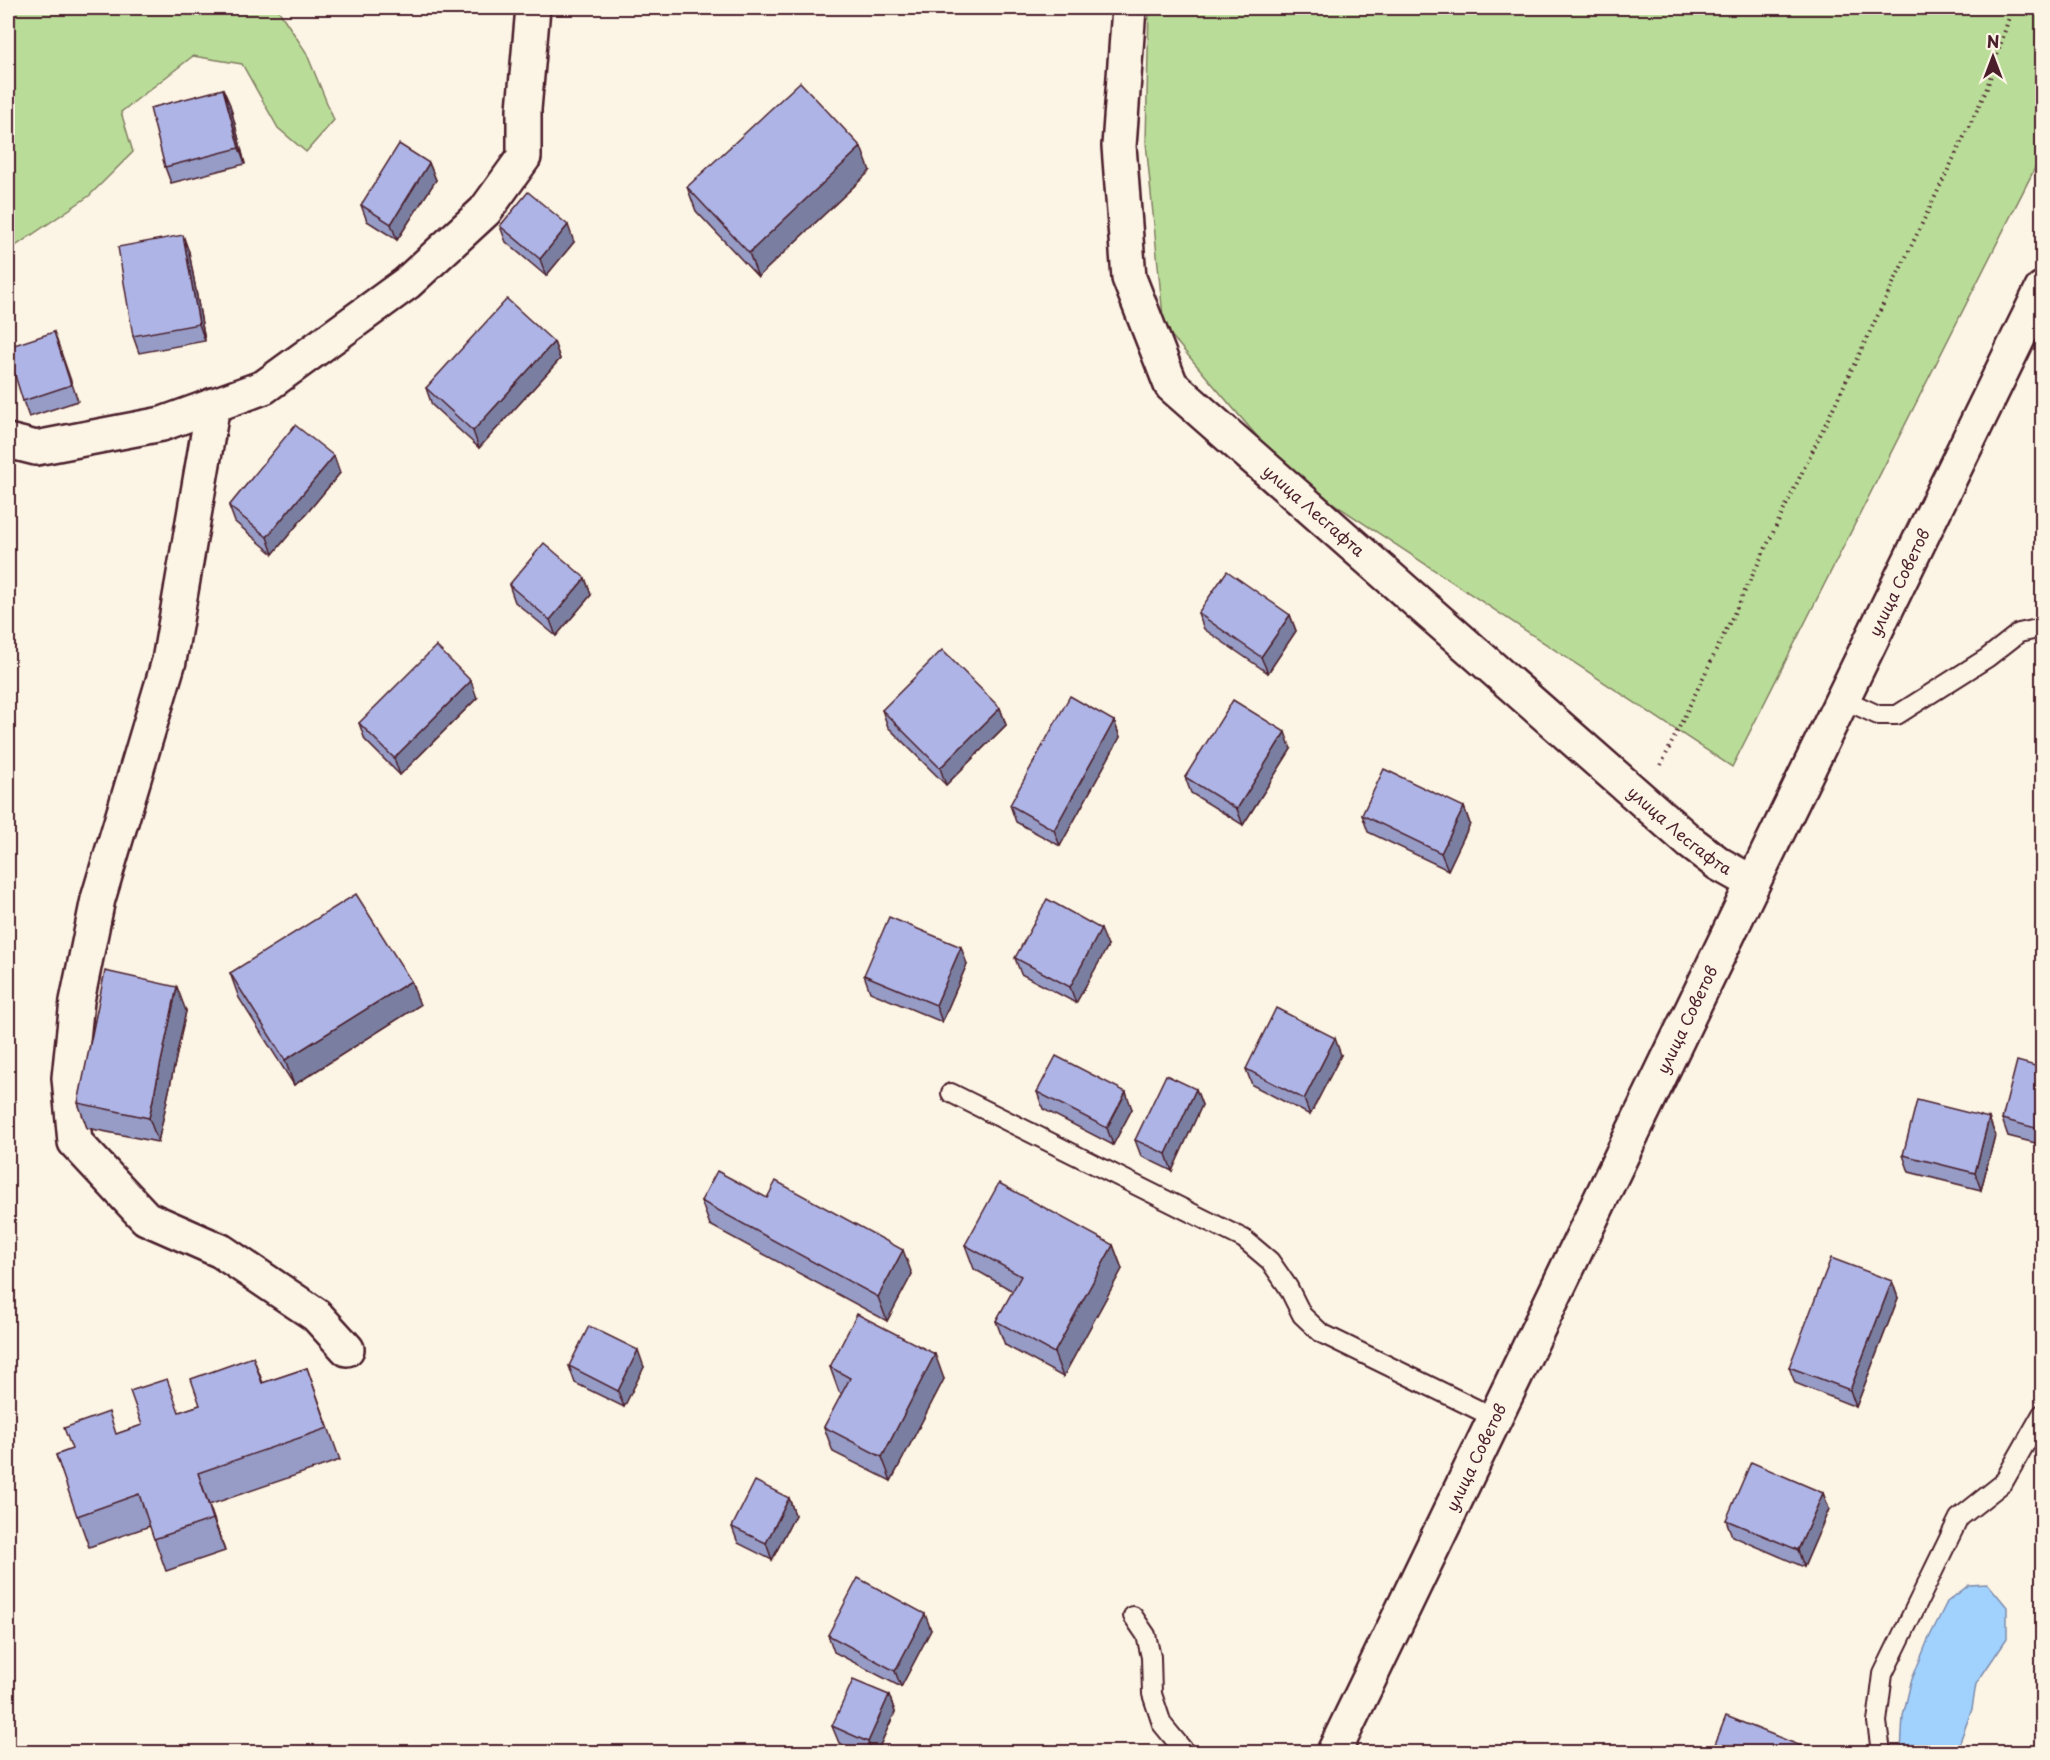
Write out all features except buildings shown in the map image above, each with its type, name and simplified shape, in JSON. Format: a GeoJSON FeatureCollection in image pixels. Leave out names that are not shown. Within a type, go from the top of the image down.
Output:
{"type":"FeatureCollection","features":[{"type":"Feature","properties":{"kind":"street"},"geometry":{"type":"LineString","coordinates":[[8,441],[36,448],[162,424],[264,387],[407,283],[485,211],[525,157],[525,109],[533,8]]}},
{"type":"Feature","properties":{"kind":"street","name":"улица Лесгафта"},"geometry":{"type":"LineString","coordinates":[[1129,8],[1119,146],[1129,278],[1171,386],[1690,842],[1719,864],[1753,883]]}},
{"type":"Feature","properties":{"kind":"street","name":"улица Советов"},"geometry":{"type":"LineString","coordinates":[[1334,1752],[1753,883],[2043,289]]}},
{"type":"Feature","properties":{"kind":"street"},"geometry":{"type":"LineString","coordinates":[[213,405],[169,661],[98,899],[77,1000],[69,1078],[75,1142],[146,1218],[220,1251],[316,1315],[347,1349]]}},
{"type":"Feature","properties":{"kind":"lane"},"geometry":{"type":"LineString","coordinates":[[1843,699],[1878,715],[1897,715],[1987,658],[2019,633],[2043,628]]}},
{"type":"Feature","properties":{"kind":"lane"},"geometry":{"type":"LineString","coordinates":[[951,1093],[1244,1239],[1270,1261],[1288,1287],[1302,1315],[1321,1333],[1495,1418]]}},
{"type":"Feature","properties":{"kind":"lane"},"geometry":{"type":"LineString","coordinates":[[1881,1752],[1877,1722],[1883,1674],[1959,1518],[2002,1483],[2043,1414]]}},
{"type":"Feature","properties":{"kind":"lane"},"geometry":{"type":"LineString","coordinates":[[1133,1616],[1146,1635],[1151,1657],[1152,1694],[1162,1724],[1181,1750],[1185,1752]]}},
{"type":"Feature","properties":{"kind":"path"},"geometry":{"type":"LineString","coordinates":[[1644,801],[1986,92],[2012,8]]}},
{"type":"Feature","properties":{"kind":"green space"},"geometry":{"type":"Polygon","coordinates":[[[8,8],[277,8],[306,52],[334,120],[306,152],[278,128],[242,64],[193,56],[121,112],[133,152],[89,196],[8,251],[8,114],[13,104],[8,98],[8,8]]]}},
{"type":"Feature","properties":{"kind":"green space"},"geometry":{"type":"Polygon","coordinates":[[[1149,8],[2042,8],[2042,154],[1732,767],[1289,474],[1164,327],[1146,142],[1149,8]]]}},
{"type":"Feature","properties":{"kind":"water"},"geometry":{"type":"Polygon","coordinates":[[[1988,1584],[2007,1607],[2007,1638],[1976,1684],[1972,1709],[1961,1739],[1960,1752],[1901,1752],[1903,1716],[1911,1682],[1927,1642],[1947,1602],[1969,1585],[1988,1584]]]}}]}
